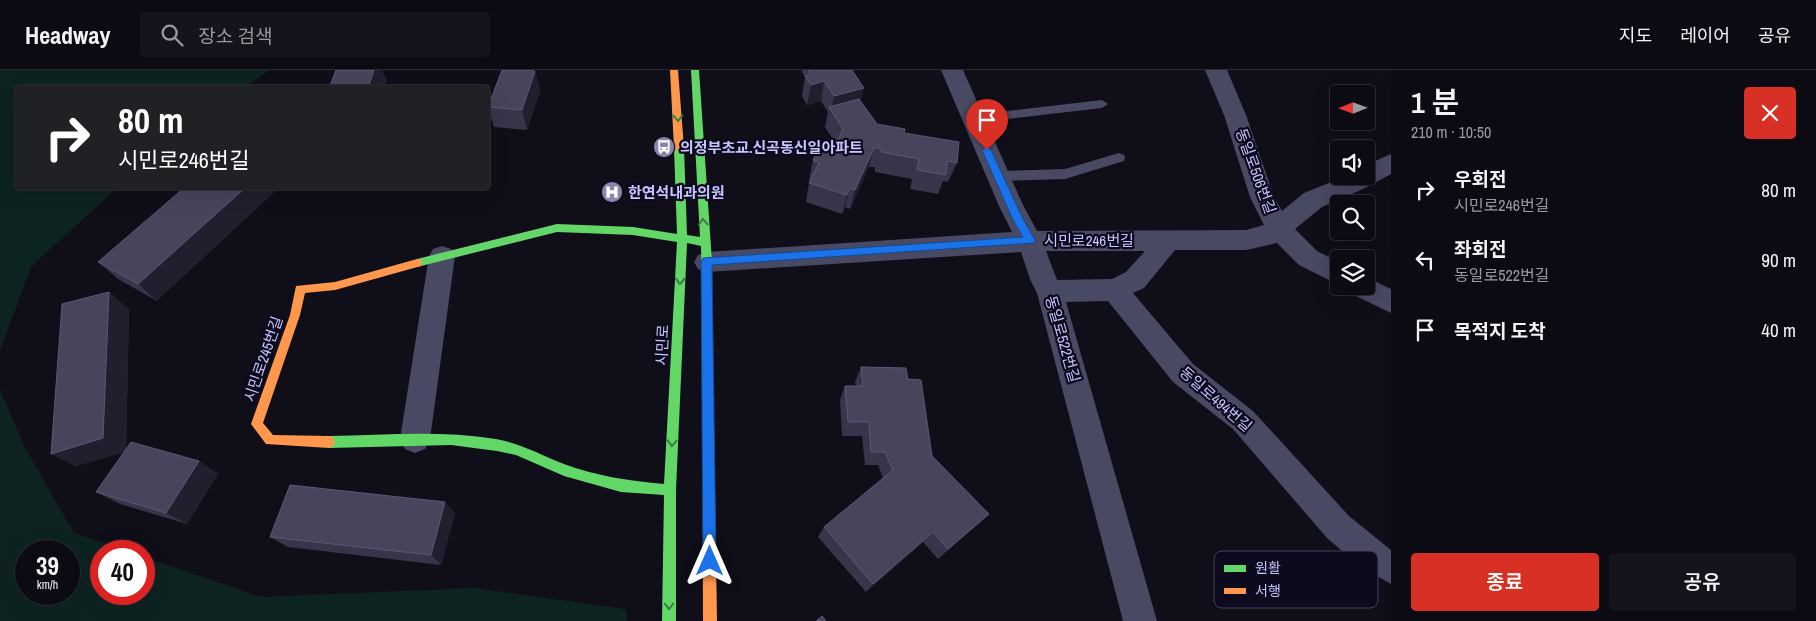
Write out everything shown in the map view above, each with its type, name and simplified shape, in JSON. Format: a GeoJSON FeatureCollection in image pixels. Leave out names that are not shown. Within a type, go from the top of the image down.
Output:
{"type":"FeatureCollection","features":[{"type":"Feature","properties":{"kind":"street","name":"시민로"},"geometry":{"type":"LineString","coordinates":[[669,621],[670,490],[682,238],[677,94],[674,70]]}},
{"type":"Feature","properties":{"kind":"street"},"geometry":{"type":"LineString","coordinates":[[696,70],[706,252],[710,621]]}},
{"type":"Feature","properties":{"kind":"street","name":"동일로522번길"},"geometry":{"type":"LineString","coordinates":[[952,70],[1018,220],[1030,240],[1043,279],[1050,291],[1140,621]]}},
{"type":"Feature","properties":{"kind":"street","name":"동일로506번길"},"geometry":{"type":"LineString","coordinates":[[1216,70],[1235,115],[1262,196],[1278,228],[1308,258],[1330,269]]}},
{"type":"Feature","properties":{"kind":"street","name":"시민로246번길"},"geometry":{"type":"LineString","coordinates":[[706,252],[1030,240],[1246,240],[1268,236],[1313,200],[1354,183],[1391,163]]}},
{"type":"Feature","properties":{"kind":"street","name":"시민로245번길"},"geometry":{"type":"LineString","coordinates":[[670,490],[621,486],[564,470],[517,450],[497,445],[451,439],[324,442],[270,440],[257,424],[295,315],[300,289],[335,286],[442,256],[558,228],[633,230],[682,238],[706,252]]}},
{"type":"Feature","properties":{"kind":"street"},"geometry":{"type":"LineString","coordinates":[[1050,291],[1115,290],[1135,280],[1169,240]]}},
{"type":"Feature","properties":{"kind":"street"},"geometry":{"type":"LineString","coordinates":[[415,439],[442,256]]}},
{"type":"Feature","properties":{"kind":"street","name":"동일로494번길"},"geometry":{"type":"LineString","coordinates":[[1115,290],[1183,373],[1242,420],[1338,526],[1366,551]]}},
{"type":"Feature","properties":{"kind":"street"},"geometry":{"type":"LineString","coordinates":[[1375,293],[1391,302]]}},
{"type":"Feature","properties":{"kind":"street","name":"동일로494번길"},"geometry":{"type":"LineString","coordinates":[[1378,560],[1391,568]]}},
{"type":"Feature","properties":{"kind":"lane"},"geometry":{"type":"LineString","coordinates":[[973,119],[1102,104]]}},
{"type":"Feature","properties":{"kind":"lane"},"geometry":{"type":"LineString","coordinates":[[998,176],[1065,174],[1119,158]]}},
{"type":"Feature","properties":{"kind":"green space"},"geometry":{"type":"Polygon","coordinates":[[[0,70],[269,70],[249,85],[15,85],[15,190],[115,190],[31,267],[0,351],[0,70]]]}},
{"type":"Feature","properties":{"kind":"green space"},"geometry":{"type":"Polygon","coordinates":[[[0,389],[23,444],[74,533],[95,540],[90,540],[90,605],[155,605],[155,561],[261,597],[473,588],[626,609],[627,621],[0,621],[0,389]]]}},
{"type":"Feature","properties":{"kind":"building"},"geometry":{"type":"Polygon","coordinates":[[[336,70],[374,70],[369,85],[330,85],[336,70]]]}},
{"type":"Feature","properties":{"kind":"building"},"geometry":{"type":"Polygon","coordinates":[[[502,70],[535,71],[522,110],[490,107],[490,102],[502,70]]]}},
{"type":"Feature","properties":{"kind":"building"},"geometry":{"type":"Polygon","coordinates":[[[808,70],[852,70],[864,88],[834,96],[824,81],[811,85],[805,76],[811,74],[808,70]]]}},
{"type":"Feature","properties":{"kind":"building"},"geometry":{"type":"Polygon","coordinates":[[[859,99],[877,124],[905,129],[904,133],[959,142],[957,163],[947,161],[946,175],[917,170],[919,159],[881,152],[881,148],[874,148],[855,190],[850,188],[847,195],[809,183],[819,163],[813,160],[818,149],[831,153],[843,129],[829,107],[859,99]]]}},
{"type":"Feature","properties":{"kind":"building"},"geometry":{"type":"Polygon","coordinates":[[[182,190],[243,190],[138,284],[98,262],[182,190]]]}},
{"type":"Feature","properties":{"kind":"building"},"geometry":{"type":"Polygon","coordinates":[[[109,292],[103,438],[51,454],[62,304],[109,292]]]}},
{"type":"Feature","properties":{"kind":"building"},"geometry":{"type":"Polygon","coordinates":[[[861,367],[906,368],[908,379],[921,380],[932,456],[989,514],[948,549],[933,532],[873,584],[824,527],[893,470],[885,452],[871,452],[869,422],[848,422],[845,386],[863,386],[861,367]]]}},
{"type":"Feature","properties":{"kind":"building"},"geometry":{"type":"Polygon","coordinates":[[[131,442],[199,461],[166,513],[96,492],[131,442]]]}},
{"type":"Feature","properties":{"kind":"building"},"geometry":{"type":"Polygon","coordinates":[[[290,485],[445,502],[431,555],[270,537],[290,485]]]}},
{"type":"Feature","properties":{"kind":"building"},"geometry":{"type":"Polygon","coordinates":[[[822,616],[826,621],[816,621],[822,616]]]}},
{"type":"Feature","properties":{"kind":"traffic: fast"},"geometry":{"type":"LineString","coordinates":[[695,70],[707,262],[707,297]]}},
{"type":"Feature","properties":{"kind":"traffic: fast"},"geometry":{"type":"LineString","coordinates":[[669,621],[670,490],[682,238],[679,148]]}},
{"type":"Feature","properties":{"kind":"traffic: fast"},"geometry":{"type":"LineString","coordinates":[[417,263],[557,228],[633,231],[704,242]]}},
{"type":"Feature","properties":{"kind":"traffic: fast"},"geometry":{"type":"LineString","coordinates":[[329,442],[451,439],[497,445],[517,450],[564,470],[621,486],[670,490]]}},
{"type":"Feature","properties":{"kind":"traffic: slow"},"geometry":{"type":"LineString","coordinates":[[674,70],[679,148]]}},
{"type":"Feature","properties":{"kind":"traffic: slow"},"geometry":{"type":"LineString","coordinates":[[329,442],[270,440],[257,424],[295,315],[300,289],[335,286],[417,263]]}},
{"type":"Feature","properties":{"kind":"traffic: slow"},"geometry":{"type":"LineString","coordinates":[[707,297],[710,621]]}},
{"type":"Feature","properties":{"kind":"place","name":"의정부초교.신곡동신일아파트"},"geometry":{"type":"Point","coordinates":[664,147]}},
{"type":"Feature","properties":{"kind":"place","name":"한연석내과의원"},"geometry":{"type":"Point","coordinates":[612,192]}},
{"type":"Feature","properties":{"kind":"route"},"geometry":{"type":"LineString","coordinates":[[710,561],[707,262],[1030,240],[1011,206],[987,150]]}}]}
